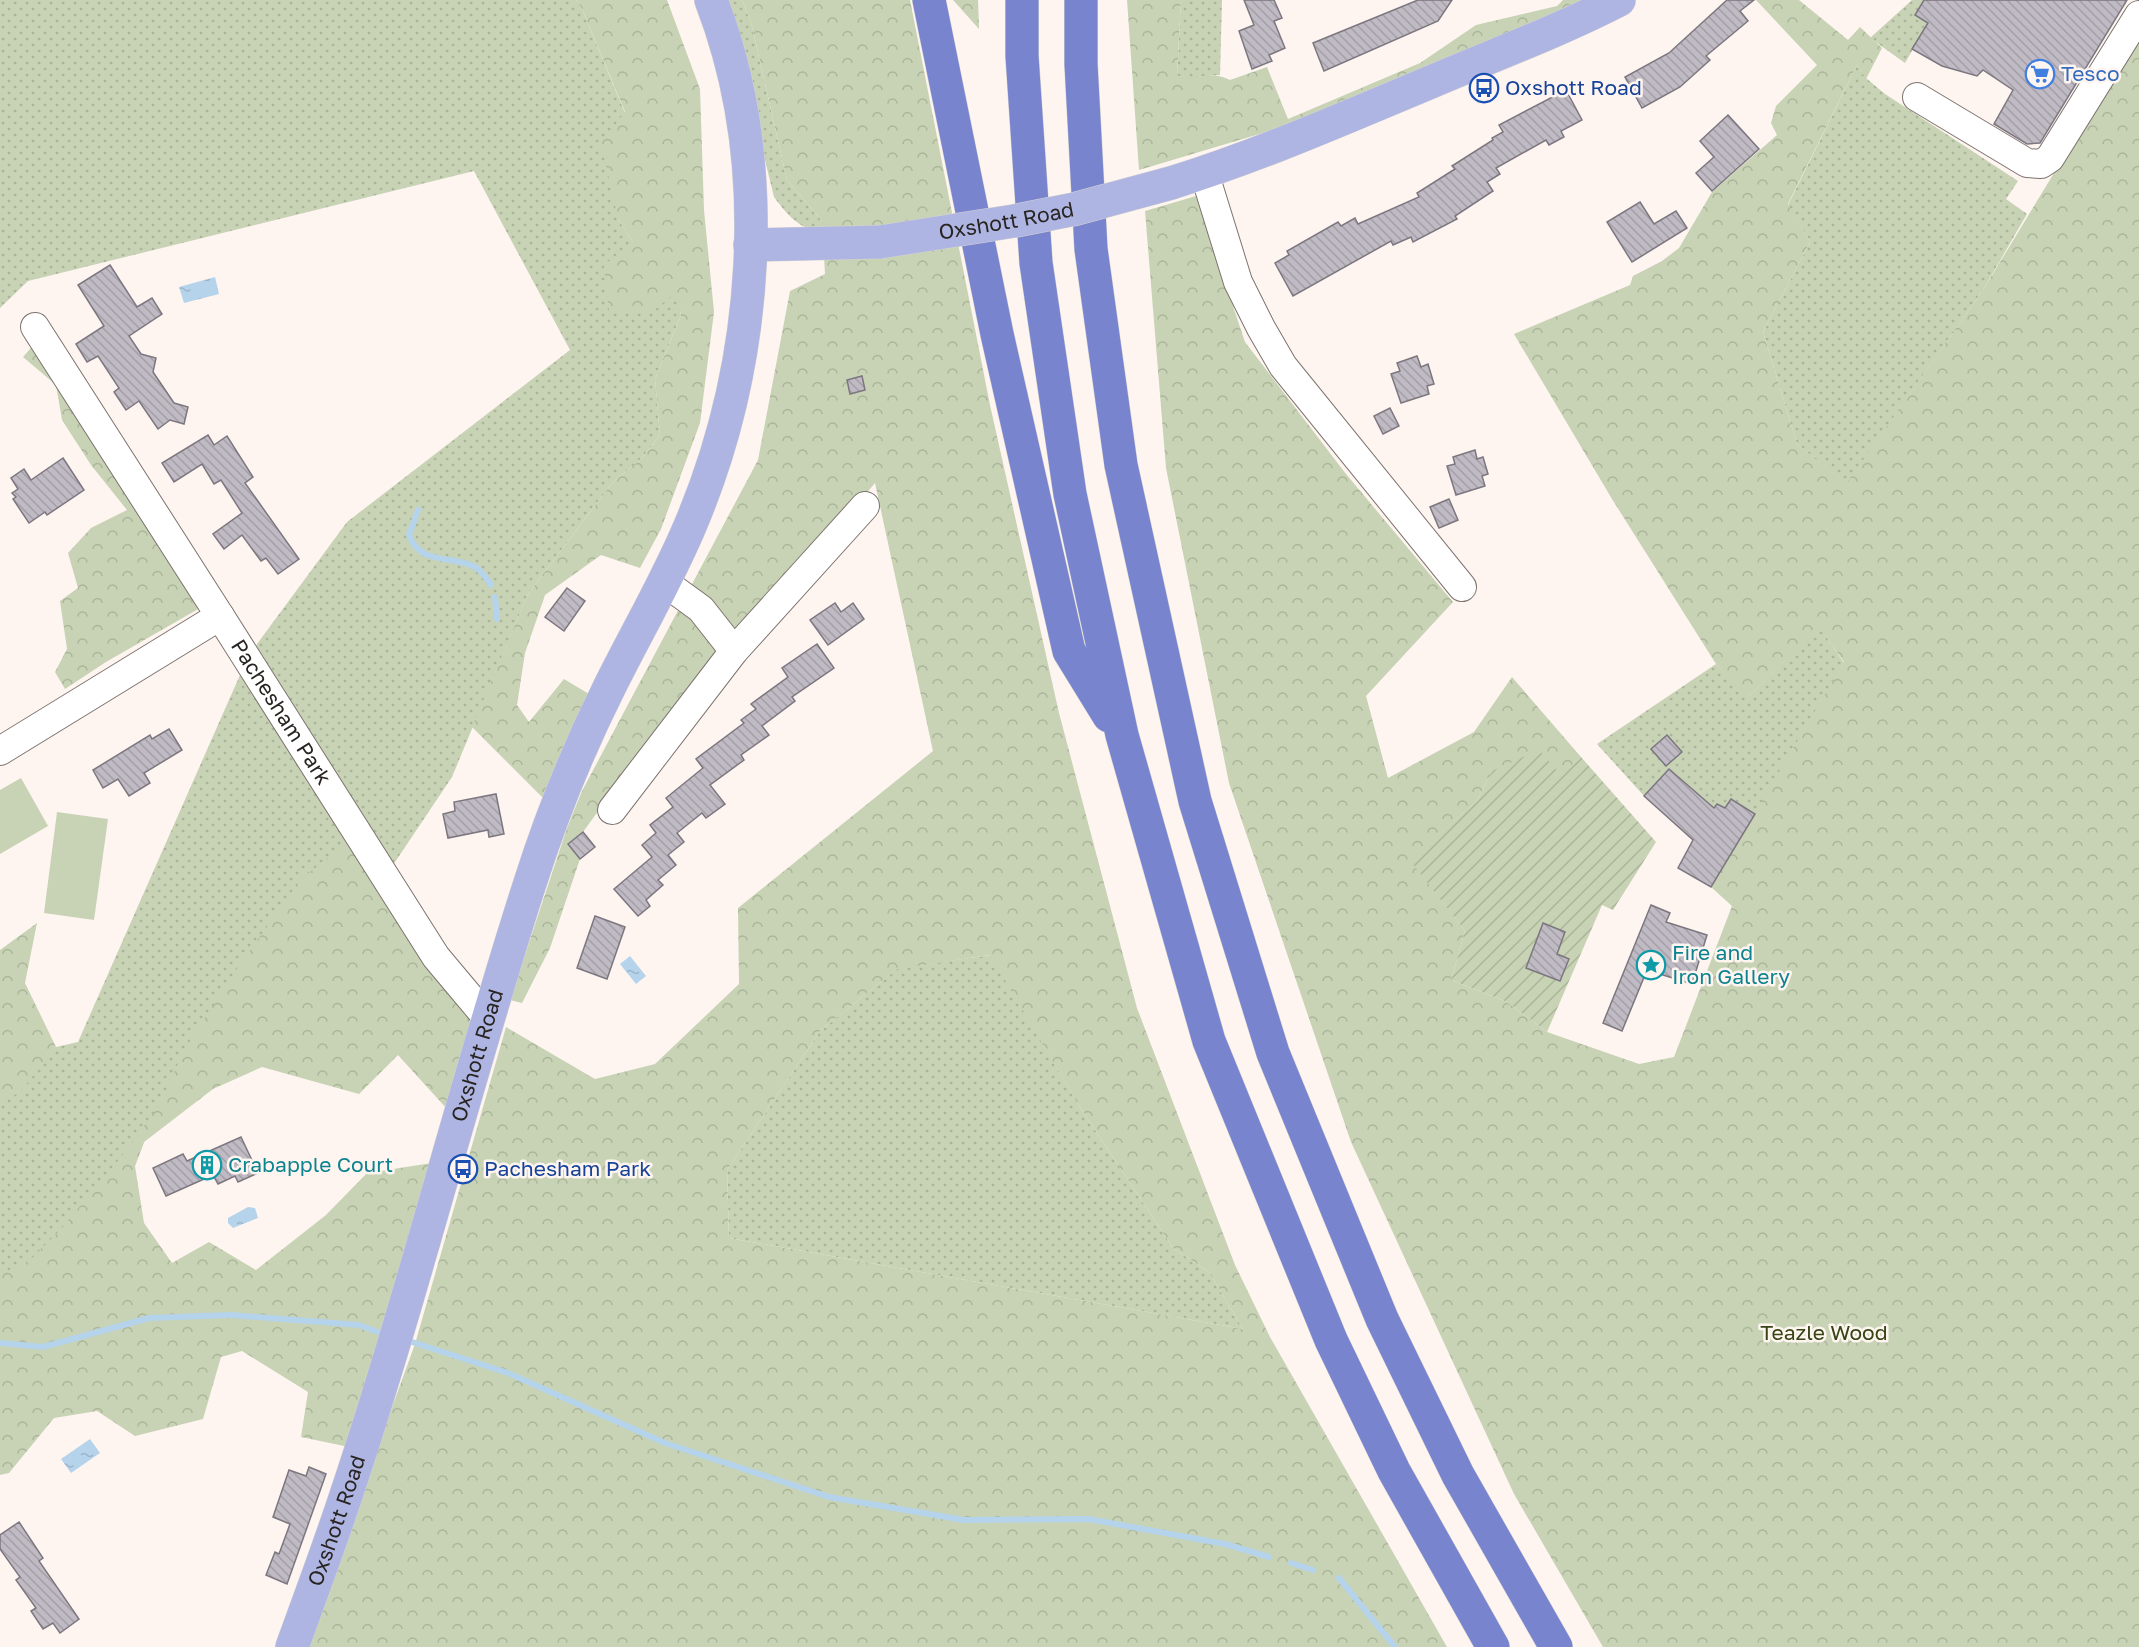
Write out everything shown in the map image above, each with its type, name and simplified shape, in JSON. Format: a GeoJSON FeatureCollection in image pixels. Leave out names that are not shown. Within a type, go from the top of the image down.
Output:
{"type":"FeatureCollection","features":[{"type":"Feature","properties":{"kind":"highway"},"geometry":{"type":"LineString","coordinates":[[929,0],[997,334],[1069,651],[1122,735]]}},
{"type":"Feature","properties":{"kind":"highway"},"geometry":{"type":"LineString","coordinates":[[1022,0],[1022,56],[1036,263],[1070,494],[1122,735],[1209,1041],[1331,1341],[1394,1471],[1493,1647]]}},
{"type":"Feature","properties":{"kind":"highway"},"geometry":{"type":"LineString","coordinates":[[1081,0],[1081,64],[1091,249],[1121,465],[1195,801],[1273,1053],[1382,1319],[1458,1475],[1556,1647]]}},
{"type":"Feature","properties":{"kind":"main road","name":"Oxshott Road"},"geometry":{"type":"LineString","coordinates":[[292,1647],[340,1515],[488,1019],[546,834],[564,786],[606,694],[690,526],[715,459],[732,398],[745,323],[750,245],[747,144],[724,33],[711,0]]}},
{"type":"Feature","properties":{"kind":"main road","name":"Oxshott Road"},"geometry":{"type":"LineString","coordinates":[[750,245],[880,242],[1034,217],[1171,183],[1204,172],[1556,31],[1619,0]]}},
{"type":"Feature","properties":{"kind":"street"},"geometry":{"type":"LineString","coordinates":[[1917,97],[2027,163],[2041,164],[2050,158],[2066,135],[2139,15]]}},
{"type":"Feature","properties":{"kind":"street"},"geometry":{"type":"LineString","coordinates":[[1204,172],[1238,282],[1283,366],[1462,587]]}},
{"type":"Feature","properties":{"kind":"street"},"geometry":{"type":"LineString","coordinates":[[35,327],[220,616]]}},
{"type":"Feature","properties":{"kind":"street"},"geometry":{"type":"LineString","coordinates":[[612,810],[734,651],[865,506]]}},
{"type":"Feature","properties":{"kind":"street"},"geometry":{"type":"LineString","coordinates":[[664,582],[701,609],[734,651]]}},
{"type":"Feature","properties":{"kind":"street","name":"Pachesham Park"},"geometry":{"type":"LineString","coordinates":[[0,751],[220,616],[430,948],[488,1019]]}},
{"type":"Feature","properties":{"kind":"green space"},"geometry":{"type":"Polygon","coordinates":[[[0,0],[576,0],[582,9],[625,113],[618,219],[633,242],[677,291],[681,315],[655,379],[660,435],[641,459],[612,483],[528,594],[452,777],[391,868],[144,1142],[116,1216],[0,1311],[0,1075],[56,1047],[78,1042],[240,675],[257,644],[347,522],[570,350],[474,171],[28,281],[0,308],[0,0]]]}},
{"type":"Feature","properties":{"kind":"green space"},"geometry":{"type":"Polygon","coordinates":[[[576,0],[667,0],[700,89],[704,210],[714,312],[700,423],[661,529],[640,568],[601,555],[545,595],[525,653],[517,705],[529,722],[564,679],[589,694],[546,801],[472,727],[528,594],[612,483],[641,459],[660,435],[655,379],[681,315],[676,292],[651,313],[609,310],[604,265],[633,242],[618,219],[601,143],[625,112],[582,9],[576,0]]]}},
{"type":"Feature","properties":{"kind":"green space"},"geometry":{"type":"Polygon","coordinates":[[[726,0],[742,0],[751,22],[787,180],[822,221],[822,233],[807,228],[795,220],[774,197],[726,0]]]}},
{"type":"Feature","properties":{"kind":"green space"},"geometry":{"type":"Polygon","coordinates":[[[742,0],[910,0],[990,405],[1059,713],[1137,1008],[1235,1265],[1270,1337],[1447,1647],[305,1647],[415,1344],[506,1027],[595,1079],[655,1064],[739,984],[738,908],[933,751],[875,483],[607,799],[583,832],[568,844],[580,859],[550,948],[522,1003],[510,1000],[567,828],[582,791],[758,460],[790,291],[825,274],[822,221],[787,180],[751,22],[742,0]],[[990,955],[897,969],[820,1031],[727,1170],[729,1238],[1243,1329],[1209,1272],[1173,1248],[1078,1104],[990,955]]]}},
{"type":"Feature","properties":{"kind":"green space"},"geometry":{"type":"Polygon","coordinates":[[[953,0],[978,0],[979,29],[953,0]]]}},
{"type":"Feature","properties":{"kind":"green space"},"geometry":{"type":"Polygon","coordinates":[[[1127,0],[1181,0],[1177,76],[1217,76],[1230,80],[1267,67],[1288,119],[1420,63],[1476,25],[1557,6],[1563,0],[1590,0],[1286,126],[1139,170],[1127,0]]]}},
{"type":"Feature","properties":{"kind":"green space"},"geometry":{"type":"Polygon","coordinates":[[[1181,0],[1222,0],[1220,75],[1187,78],[1177,76],[1181,0]]]}},
{"type":"Feature","properties":{"kind":"green space","name":"Teazle Wood"},"geometry":{"type":"Polygon","coordinates":[[[1756,0],[1799,0],[1848,40],[1860,27],[1882,48],[1866,79],[1857,65],[1788,204],[1810,242],[1763,332],[1797,444],[1846,484],[1983,290],[2139,33],[2139,1647],[1603,1647],[1514,1494],[1351,1142],[1229,783],[1166,468],[1145,211],[1196,196],[1245,342],[1346,474],[1453,602],[1366,696],[1388,778],[1474,732],[1512,677],[1581,757],[1561,774],[1492,771],[1477,801],[1410,859],[1465,931],[1451,980],[1507,1002],[1547,1032],[1639,1064],[1674,1057],[1732,906],[1711,887],[1844,662],[1820,628],[1748,697],[1716,664],[1612,499],[1514,334],[1630,285],[1633,276],[1662,261],[1679,248],[1712,192],[1777,135],[1771,123],[1776,106],[1817,65],[1756,0]]]}},
{"type":"Feature","properties":{"kind":"green space"},"geometry":{"type":"Polygon","coordinates":[[[1912,0],[1924,0],[1916,15],[1928,23],[1905,63],[1870,38],[1912,0]]]}},
{"type":"Feature","properties":{"kind":"green space"},"geometry":{"type":"Polygon","coordinates":[[[1857,65],[1866,78],[1885,94],[2018,181],[2006,199],[2027,214],[1983,290],[1846,485],[1797,444],[1763,332],[1810,242],[1788,205],[1857,65]]]}},
{"type":"Feature","properties":{"kind":"green space"},"geometry":{"type":"Polygon","coordinates":[[[36,342],[200,608],[106,662],[65,689],[55,672],[67,649],[60,601],[78,588],[68,553],[91,528],[127,510],[91,465],[62,420],[56,385],[23,357],[36,342]]]}},
{"type":"Feature","properties":{"kind":"green space"},"geometry":{"type":"Polygon","coordinates":[[[1820,627],[1844,663],[1755,814],[1731,799],[1725,808],[1716,804],[1707,819],[1711,805],[1669,769],[1644,796],[1597,744],[1716,664],[1749,696],[1820,627]]]}},
{"type":"Feature","properties":{"kind":"green space"},"geometry":{"type":"Polygon","coordinates":[[[1539,750],[1560,774],[1581,757],[1656,842],[1613,910],[1602,905],[1547,1032],[1507,1002],[1451,980],[1465,931],[1409,859],[1477,801],[1492,771],[1539,750]]]}},
{"type":"Feature","properties":{"kind":"green space"},"geometry":{"type":"Polygon","coordinates":[[[21,778],[48,826],[0,854],[0,790],[21,778]]]}},
{"type":"Feature","properties":{"kind":"green space"},"geometry":{"type":"Polygon","coordinates":[[[57,812],[108,819],[94,920],[44,913],[57,812]]]}},
{"type":"Feature","properties":{"kind":"green space"},"geometry":{"type":"Polygon","coordinates":[[[348,843],[474,1018],[447,1109],[398,1055],[359,1094],[262,1067],[213,1089],[144,1142],[135,1166],[144,1223],[172,1263],[209,1242],[256,1270],[326,1215],[367,1173],[432,1163],[349,1447],[301,1437],[308,1392],[242,1351],[221,1357],[203,1419],[135,1436],[97,1411],[54,1418],[9,1473],[0,1475],[0,1274],[29,1261],[61,1229],[125,1152],[160,1104],[184,1050],[236,970],[302,878],[348,843]]]}},
{"type":"Feature","properties":{"kind":"green space"},"geometry":{"type":"Polygon","coordinates":[[[37,923],[25,983],[56,1047],[21,1091],[0,1104],[0,950],[37,923]]]}},
{"type":"Feature","properties":{"kind":"green space"},"geometry":{"type":"Polygon","coordinates":[[[991,955],[1078,1104],[1173,1248],[1209,1272],[1243,1329],[729,1238],[727,1170],[820,1031],[898,968],[991,955]]]}},
{"type":"Feature","properties":{"kind":"water"},"geometry":{"type":"Polygon","coordinates":[[[215,277],[219,294],[184,303],[179,287],[215,277]]]}},
{"type":"Feature","properties":{"kind":"water"},"geometry":{"type":"Polygon","coordinates":[[[630,956],[646,976],[636,984],[620,964],[630,956]]]}},
{"type":"Feature","properties":{"kind":"water"},"geometry":{"type":"Polygon","coordinates":[[[248,1207],[255,1208],[258,1218],[233,1228],[228,1223],[228,1218],[248,1207]]]}},
{"type":"Feature","properties":{"kind":"water"},"geometry":{"type":"Polygon","coordinates":[[[90,1439],[100,1453],[71,1473],[61,1459],[90,1439]]]}},
{"type":"Feature","properties":{"kind":"building"},"geometry":{"type":"Polygon","coordinates":[[[1244,0],[1274,0],[1282,18],[1274,21],[1285,48],[1269,55],[1272,61],[1252,69],[1239,31],[1254,25],[1244,0]]]}},
{"type":"Feature","properties":{"kind":"building"},"geometry":{"type":"Polygon","coordinates":[[[1418,0],[1452,0],[1438,21],[1324,71],[1313,43],[1418,0]]]}},
{"type":"Feature","properties":{"kind":"building"},"geometry":{"type":"Polygon","coordinates":[[[1727,0],[1754,0],[1740,11],[1748,21],[1706,56],[1710,60],[1680,87],[1642,108],[1625,77],[1669,53],[1727,0]]]}},
{"type":"Feature","properties":{"kind":"building","name":"Tesco"},"geometry":{"type":"Polygon","coordinates":[[[1924,0],[2127,0],[2040,143],[2027,144],[1994,124],[2013,90],[1983,70],[1977,76],[1942,66],[1912,49],[1928,23],[1915,15],[1924,0]]]}},
{"type":"Feature","properties":{"kind":"building"},"geometry":{"type":"Polygon","coordinates":[[[1566,90],[1582,120],[1561,131],[1564,137],[1549,145],[1546,140],[1496,168],[1500,174],[1487,182],[1493,191],[1455,216],[1457,219],[1413,242],[1411,237],[1393,245],[1391,241],[1293,296],[1275,263],[1289,255],[1287,251],[1338,222],[1341,226],[1355,218],[1358,224],[1419,197],[1417,193],[1455,169],[1452,166],[1503,132],[1499,125],[1566,90]]]}},
{"type":"Feature","properties":{"kind":"building"},"geometry":{"type":"Polygon","coordinates":[[[1728,115],[1759,149],[1712,191],[1696,173],[1714,157],[1700,141],[1728,115]]]}},
{"type":"Feature","properties":{"kind":"building"},"geometry":{"type":"Polygon","coordinates":[[[1640,202],[1654,224],[1676,211],[1687,228],[1632,262],[1607,222],[1640,202]]]}},
{"type":"Feature","properties":{"kind":"building"},"geometry":{"type":"Polygon","coordinates":[[[110,265],[137,307],[152,298],[162,314],[129,336],[141,354],[156,358],[153,372],[174,403],[188,407],[184,424],[170,420],[158,429],[139,401],[126,410],[114,392],[119,388],[98,356],[87,362],[76,344],[104,326],[78,285],[110,265]]]}},
{"type":"Feature","properties":{"kind":"building"},"geometry":{"type":"Polygon","coordinates":[[[1417,356],[1421,367],[1428,364],[1434,384],[1427,386],[1429,394],[1401,403],[1391,374],[1400,371],[1397,363],[1417,356]]]}},
{"type":"Feature","properties":{"kind":"building"},"geometry":{"type":"Polygon","coordinates":[[[862,376],[865,390],[850,394],[847,380],[862,376]]]}},
{"type":"Feature","properties":{"kind":"building"},"geometry":{"type":"Polygon","coordinates":[[[1390,408],[1399,426],[1383,434],[1374,416],[1390,408]]]}},
{"type":"Feature","properties":{"kind":"building"},"geometry":{"type":"Polygon","coordinates":[[[208,435],[214,445],[227,436],[253,477],[245,483],[299,559],[278,574],[266,558],[261,561],[242,535],[224,549],[213,534],[242,513],[221,480],[214,484],[202,464],[174,482],[162,463],[208,435]]]}},
{"type":"Feature","properties":{"kind":"building"},"geometry":{"type":"Polygon","coordinates":[[[1475,450],[1477,459],[1483,457],[1488,474],[1482,476],[1485,486],[1456,495],[1447,466],[1455,464],[1453,457],[1475,450]]]}},
{"type":"Feature","properties":{"kind":"building"},"geometry":{"type":"Polygon","coordinates":[[[63,458],[84,490],[47,515],[45,512],[29,523],[13,499],[16,497],[12,493],[18,489],[11,478],[24,469],[31,480],[63,458]]]}},
{"type":"Feature","properties":{"kind":"building"},"geometry":{"type":"Polygon","coordinates":[[[1449,499],[1458,520],[1439,528],[1430,507],[1449,499]]]}},
{"type":"Feature","properties":{"kind":"building"},"geometry":{"type":"Polygon","coordinates":[[[567,588],[585,601],[564,631],[545,617],[567,588]]]}},
{"type":"Feature","properties":{"kind":"building"},"geometry":{"type":"Polygon","coordinates":[[[835,603],[841,612],[853,603],[864,619],[828,645],[810,620],[835,603]]]}},
{"type":"Feature","properties":{"kind":"building"},"geometry":{"type":"Polygon","coordinates":[[[817,644],[834,668],[792,697],[795,701],[762,726],[769,735],[741,755],[744,760],[710,785],[725,804],[706,818],[702,813],[677,833],[684,842],[668,855],[676,865],[658,880],[663,885],[646,900],[650,906],[638,916],[614,889],[652,857],[642,845],[656,833],[650,825],[673,807],[666,798],[703,768],[696,759],[744,723],[741,720],[756,709],[751,704],[788,677],[782,668],[817,644]]]}},
{"type":"Feature","properties":{"kind":"building"},"geometry":{"type":"Polygon","coordinates":[[[169,729],[182,750],[144,773],[150,783],[129,796],[118,779],[103,788],[93,770],[150,735],[152,739],[169,729]]]}},
{"type":"Feature","properties":{"kind":"building"},"geometry":{"type":"Polygon","coordinates":[[[1667,735],[1682,752],[1666,766],[1651,749],[1667,735]]]}},
{"type":"Feature","properties":{"kind":"building"},"geometry":{"type":"Polygon","coordinates":[[[1669,769],[1714,808],[1717,804],[1725,808],[1731,799],[1755,814],[1711,887],[1678,868],[1693,840],[1644,796],[1669,769]]]}},
{"type":"Feature","properties":{"kind":"building"},"geometry":{"type":"Polygon","coordinates":[[[496,794],[504,834],[489,837],[488,830],[448,838],[443,814],[455,811],[454,802],[496,794]]]}},
{"type":"Feature","properties":{"kind":"building"},"geometry":{"type":"Polygon","coordinates":[[[583,832],[595,847],[580,859],[568,844],[583,832]]]}},
{"type":"Feature","properties":{"kind":"building"},"geometry":{"type":"Polygon","coordinates":[[[1651,905],[1670,913],[1666,922],[1707,935],[1692,984],[1647,970],[1622,1031],[1603,1023],[1651,905]]]}},
{"type":"Feature","properties":{"kind":"building"},"geometry":{"type":"Polygon","coordinates":[[[595,916],[625,927],[607,979],[577,968],[595,916]]]}},
{"type":"Feature","properties":{"kind":"building"},"geometry":{"type":"Polygon","coordinates":[[[1543,923],[1565,932],[1557,954],[1569,959],[1560,981],[1526,968],[1543,923]]]}},
{"type":"Feature","properties":{"kind":"building","name":"Crabapple Court"},"geometry":{"type":"Polygon","coordinates":[[[241,1137],[258,1173],[238,1182],[235,1176],[218,1184],[213,1175],[166,1196],[153,1168],[183,1154],[187,1161],[241,1137]]]}},
{"type":"Feature","properties":{"kind":"building"},"geometry":{"type":"Polygon","coordinates":[[[309,1467],[326,1474],[287,1584],[266,1575],[275,1552],[279,1554],[290,1524],[273,1517],[289,1470],[306,1476],[309,1467]]]}},
{"type":"Feature","properties":{"kind":"building"},"geometry":{"type":"Polygon","coordinates":[[[19,1522],[43,1558],[39,1561],[79,1619],[60,1633],[53,1623],[43,1629],[31,1611],[36,1608],[16,1580],[20,1577],[0,1549],[0,1535],[19,1522]]]}},
{"type":"Feature","properties":{"kind":"waterway"},"geometry":{"type":"LineString","coordinates":[[418,510],[409,535],[414,545],[429,556],[475,567],[491,585]]}},
{"type":"Feature","properties":{"kind":"waterway"},"geometry":{"type":"LineString","coordinates":[[495,597],[497,619]]}},
{"type":"Feature","properties":{"kind":"waterway"},"geometry":{"type":"LineString","coordinates":[[0,1343],[43,1347],[149,1318],[230,1315],[359,1325],[378,1332]]}},
{"type":"Feature","properties":{"kind":"waterway"},"geometry":{"type":"LineString","coordinates":[[412,1342],[508,1373],[665,1443],[829,1497],[964,1520],[1088,1519],[1225,1544],[1269,1557]]}},
{"type":"Feature","properties":{"kind":"waterway"},"geometry":{"type":"LineString","coordinates":[[1291,1563],[1313,1570]]}},
{"type":"Feature","properties":{"kind":"waterway"},"geometry":{"type":"LineString","coordinates":[[1339,1578],[1395,1647]]}},
{"type":"Feature","properties":{"kind":"place","name":"Tesco"},"geometry":{"type":"Point","coordinates":[2040,74]}},
{"type":"Feature","properties":{"kind":"place","name":"Oxshott Road"},"geometry":{"type":"Point","coordinates":[1484,88]}},
{"type":"Feature","properties":{"kind":"place","name":"Fire and Iron Gallery"},"geometry":{"type":"Point","coordinates":[1651,965]}},
{"type":"Feature","properties":{"kind":"place","name":"Crabapple Court"},"geometry":{"type":"Point","coordinates":[207,1165]}},
{"type":"Feature","properties":{"kind":"place","name":"Pachesham Park"},"geometry":{"type":"Point","coordinates":[463,1169]}}]}
